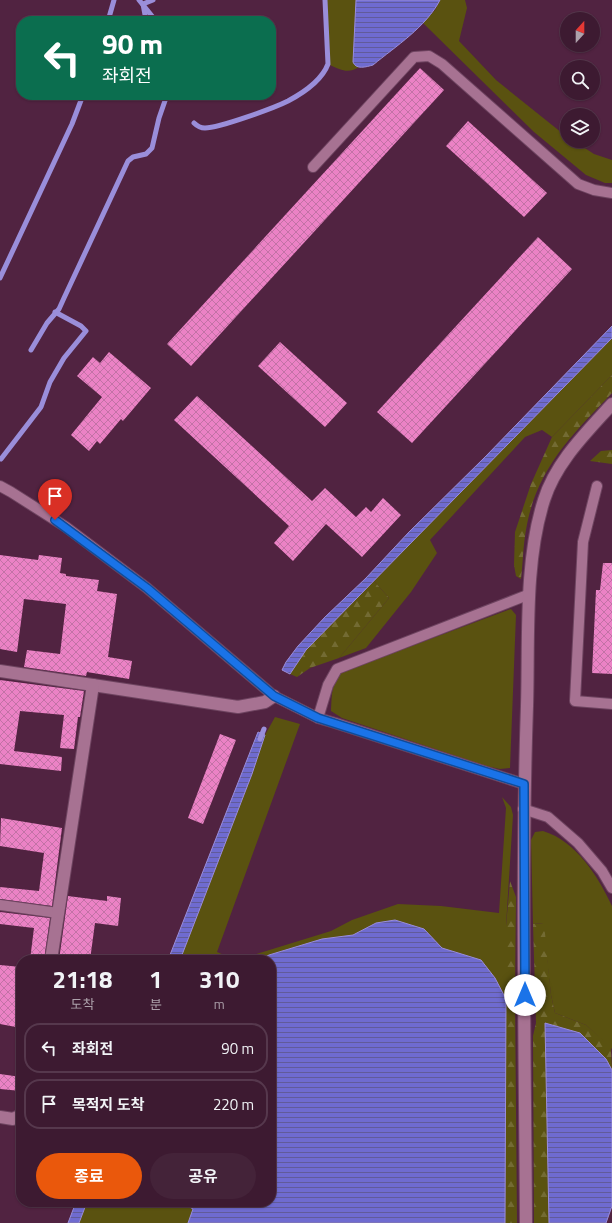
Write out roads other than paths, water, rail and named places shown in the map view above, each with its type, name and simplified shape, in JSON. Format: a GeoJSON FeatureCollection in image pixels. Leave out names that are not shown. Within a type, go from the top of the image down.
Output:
{"type":"FeatureCollection","features":[{"type":"Feature","properties":{"kind":"street"},"geometry":{"type":"LineString","coordinates":[[526,1223],[523,809],[531,563],[537,527],[544,500],[556,473],[577,442],[612,404]]}},
{"type":"Feature","properties":{"kind":"street"},"geometry":{"type":"LineString","coordinates":[[0,671],[238,707],[264,702],[274,696]]}},
{"type":"Feature","properties":{"kind":"street"},"geometry":{"type":"LineString","coordinates":[[52,955],[93,685]]}},
{"type":"Feature","properties":{"kind":"street"},"geometry":{"type":"LineString","coordinates":[[0,1117],[13,1119],[16,1118]]}},
{"type":"Feature","properties":{"kind":"lane"},"geometry":{"type":"LineString","coordinates":[[314,167],[414,57],[429,56],[442,64],[578,184],[594,190],[612,193]]}},
{"type":"Feature","properties":{"kind":"lane"},"geometry":{"type":"LineString","coordinates":[[0,486],[66,527],[147,588],[274,696],[318,718],[524,784]]}},
{"type":"Feature","properties":{"kind":"lane"},"geometry":{"type":"LineString","coordinates":[[597,486],[583,542],[575,701],[612,704]]}},
{"type":"Feature","properties":{"kind":"lane"},"geometry":{"type":"LineString","coordinates":[[318,718],[328,685],[337,669],[530,594]]}},
{"type":"Feature","properties":{"kind":"lane"},"geometry":{"type":"LineString","coordinates":[[523,809],[548,817],[572,838],[602,871],[612,888]]}},
{"type":"Feature","properties":{"kind":"lane"},"geometry":{"type":"LineString","coordinates":[[0,905],[58,913]]}},
{"type":"Feature","properties":{"kind":"waterway"},"geometry":{"type":"LineString","coordinates":[[109,16],[114,0]]}},
{"type":"Feature","properties":{"kind":"waterway"},"geometry":{"type":"LineString","coordinates":[[139,0],[152,16]]}},
{"type":"Feature","properties":{"kind":"waterway"},"geometry":{"type":"LineString","coordinates":[[145,16],[143,4],[153,0]]}},
{"type":"Feature","properties":{"kind":"waterway"},"geometry":{"type":"LineString","coordinates":[[194,123],[199,127],[205,128],[222,125],[246,117],[288,101],[317,81],[328,64],[325,0]]}},
{"type":"Feature","properties":{"kind":"waterway"},"geometry":{"type":"LineString","coordinates":[[0,278],[72,124],[81,100]]}},
{"type":"Feature","properties":{"kind":"waterway"},"geometry":{"type":"LineString","coordinates":[[31,350],[47,323],[59,309],[128,161],[133,157],[146,154],[152,148],[159,118],[165,100]]}},
{"type":"Feature","properties":{"kind":"waterway"},"geometry":{"type":"LineString","coordinates":[[1,459],[41,407],[50,382],[64,358],[86,331],[81,326],[55,312]]}},
{"type":"Feature","properties":{"kind":"waterway"},"geometry":{"type":"LineString","coordinates":[[260,739],[264,729]]}}]}
